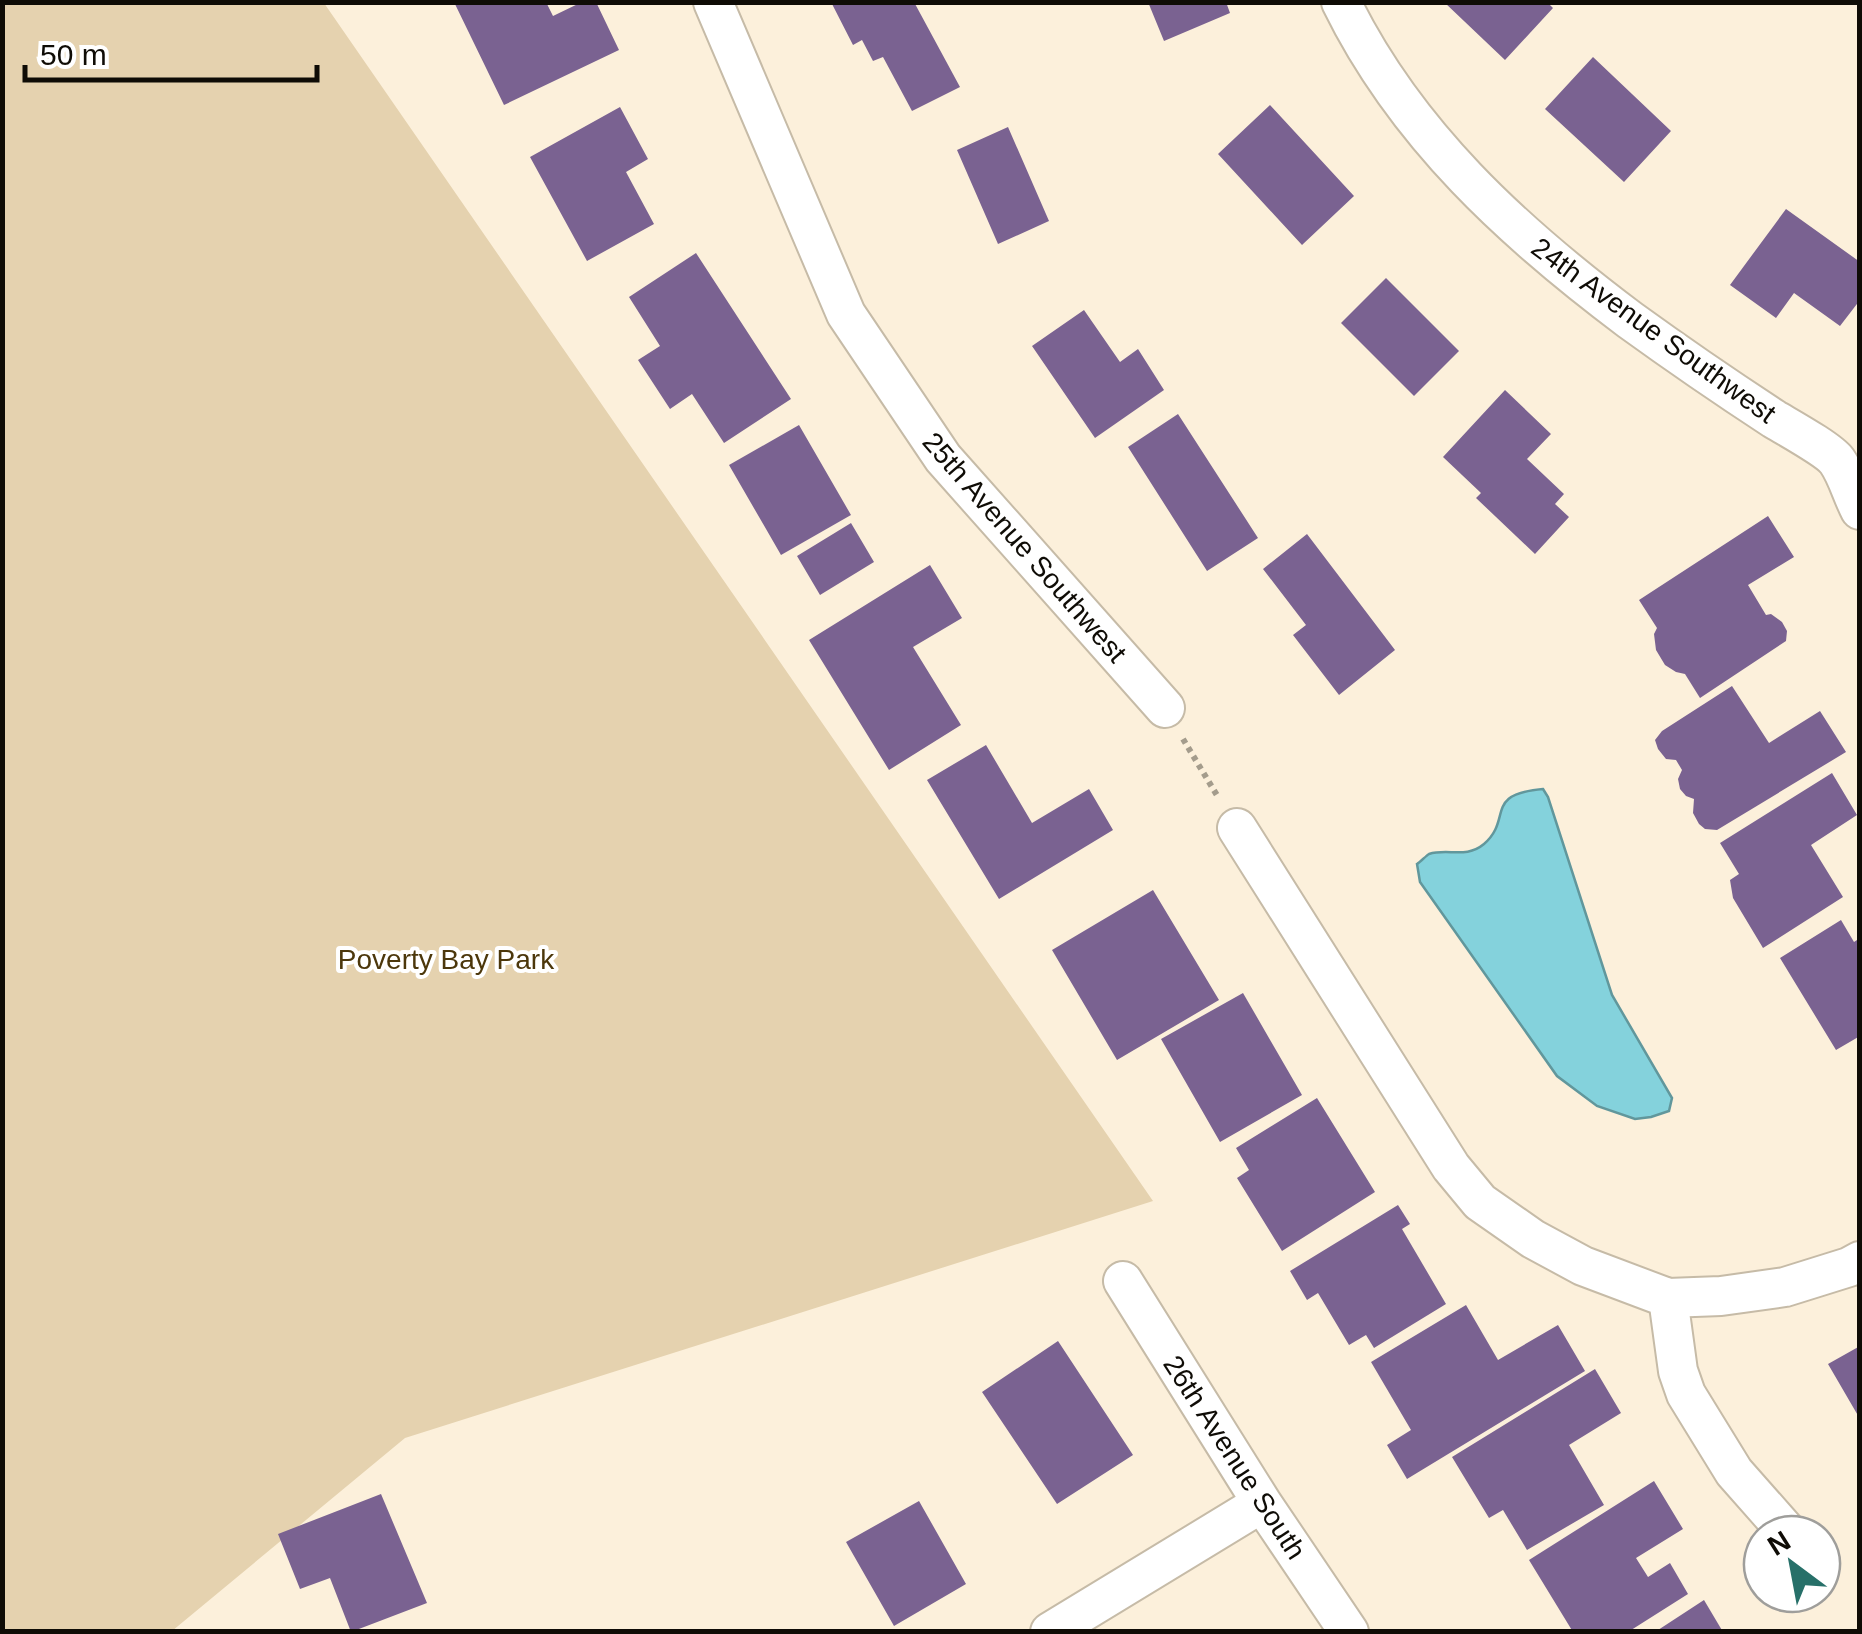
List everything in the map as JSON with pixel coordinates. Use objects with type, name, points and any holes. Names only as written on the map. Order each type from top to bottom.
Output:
[{"type":"street","name":"25th Avenue Southwest","points":[[713,2],[846,314],[944,458],[1165,708]]},
{"type":"street","name":"24th Avenue Southwest","points":[[1341,2],[1391,88],[1428,137],[1494,207],[1541,250],[1730,390],[1848,452],[1860,510]]},
{"type":"street","points":[[1237,828],[1452,1167],[1480,1202],[1533,1239],[1583,1266],[1668,1298],[1785,1287],[1860,1261]]},
{"type":"street","name":"26th Avenue South","points":[[1123,1281],[1348,1632]]},
{"type":"street","points":[[1668,1298],[1678,1371],[1686,1394],[1734,1472],[1771,1514]]},
{"type":"street","points":[[1050,1632],[1262,1503]]},
{"type":"path","points":[[1165,708],[1237,828]]},
{"type":"green space","name":"Poverty Bay Park","points":[[3,3],[324,3],[1153,1201],[405,1438],[172,1631],[3,1632]]},
{"type":"water","points":[[1543,789],[1612,995],[1672,1098],[1669,1111],[1635,1119],[1597,1106],[1557,1076],[1420,882],[1417,864],[1428,855],[1464,852],[1484,844],[1497,826],[1506,802],[1524,792]]},
{"type":"building","points":[[454,2],[546,2],[553,16],[582,2],[596,2],[619,50],[504,105]]},
{"type":"building","points":[[831,2],[914,2],[960,87],[912,111],[883,57],[873,61],[862,40],[853,45]]},
{"type":"building","points":[[1148,2],[1226,2],[1230,13],[1164,41]]},
{"type":"building","points":[[1444,2],[1547,2],[1553,8],[1505,60]]},
{"type":"building","points":[[1593,57],[1671,131],[1624,182],[1545,109]]},
{"type":"building","points":[[1270,105],[1354,196],[1302,245],[1218,154]]},
{"type":"building","points":[[620,107],[648,159],[626,172],[654,224],[587,261],[530,157]]},
{"type":"building","points":[[1008,127],[1049,221],[998,244],[957,150]]},
{"type":"building","points":[[1786,209],[1860,262],[1860,300],[1840,326],[1794,293],[1776,318],[1730,285]]},
{"type":"building","points":[[696,253],[791,399],[724,443],[692,394],[670,409],[638,360],[660,346],[629,297]]},
{"type":"building","points":[[1386,278],[1459,351],[1414,396],[1341,323]]},
{"type":"building","points":[[1084,310],[1120,362],[1138,349],[1164,390],[1095,438],[1032,346]]},
{"type":"building","points":[[1505,390],[1551,434],[1527,459],[1564,494],[1555,504],[1569,517],[1535,554],[1476,498],[1481,493],[1443,457]]},
{"type":"building","points":[[1178,414],[1258,538],[1207,571],[1128,447]]},
{"type":"building","points":[[799,425],[851,515],[781,555],[729,465]]},
{"type":"building","points":[[1768,516],[1794,557],[1748,585],[1766,615],[1782,622],[1787,631],[1786,641],[1700,698],[1685,674],[1665,665],[1656,650],[1657,628],[1639,600]]},
{"type":"building","points":[[851,523],[874,562],[820,595],[797,556]]},
{"type":"building","points":[[1307,534],[1395,650],[1339,695],[1293,635],[1306,625],[1263,569]]},
{"type":"building","points":[[930,565],[962,618],[913,647],[961,725],[889,770],[809,640]]},
{"type":"building","points":[[1732,686],[1769,743],[1820,711],[1846,752],[1717,830],[1705,829],[1693,813],[1694,799],[1680,789],[1678,779],[1682,770],[1676,760],[1666,759],[1655,740],[1662,731]]},
{"type":"building","points":[[986,745],[1032,823],[1089,789],[1113,830],[999,899],[927,780]]},
{"type":"building","points":[[1832,773],[1857,815],[1811,845],[1843,897],[1763,948],[1733,898],[1730,880],[1739,874],[1720,843]]},
{"type":"building","points":[[1153,890],[1219,1000],[1117,1060],[1052,950]]},
{"type":"building","points":[[1841,920],[1854,942],[1860,938],[1860,1036],[1836,1050],[1780,958]]},
{"type":"building","points":[[1243,993],[1302,1095],[1220,1142],[1161,1039]]},
{"type":"building","points":[[1317,1098],[1375,1192],[1282,1251],[1237,1178],[1249,1170],[1236,1148]]},
{"type":"building","points":[[1398,1205],[1410,1224],[1402,1229],[1446,1304],[1374,1348],[1366,1335],[1349,1345],[1318,1293],[1307,1300],[1290,1271]]},
{"type":"building","points":[[1466,1305],[1498,1360],[1558,1325],[1585,1371],[1407,1479],[1387,1445],[1411,1430],[1371,1362]]},
{"type":"building","points":[[1058,1341],[1133,1455],[1057,1504],[982,1392]]},
{"type":"building","points":[[1860,1346],[1860,1419],[1828,1364]]},
{"type":"building","points":[[1595,1369],[1621,1413],[1569,1445],[1604,1505],[1527,1550],[1503,1510],[1489,1518],[1452,1457]]},
{"type":"building","points":[[1654,1481],[1683,1529],[1636,1558],[1648,1577],[1670,1563],[1688,1594],[1628,1632],[1573,1632],[1529,1560]]},
{"type":"building","points":[[381,1494],[427,1603],[351,1632],[330,1578],[300,1589],[278,1534]]},
{"type":"building","points":[[919,1501],[966,1584],[894,1626],[846,1542]]},
{"type":"building","points":[[1704,1600],[1723,1632],[1655,1632]]}]
